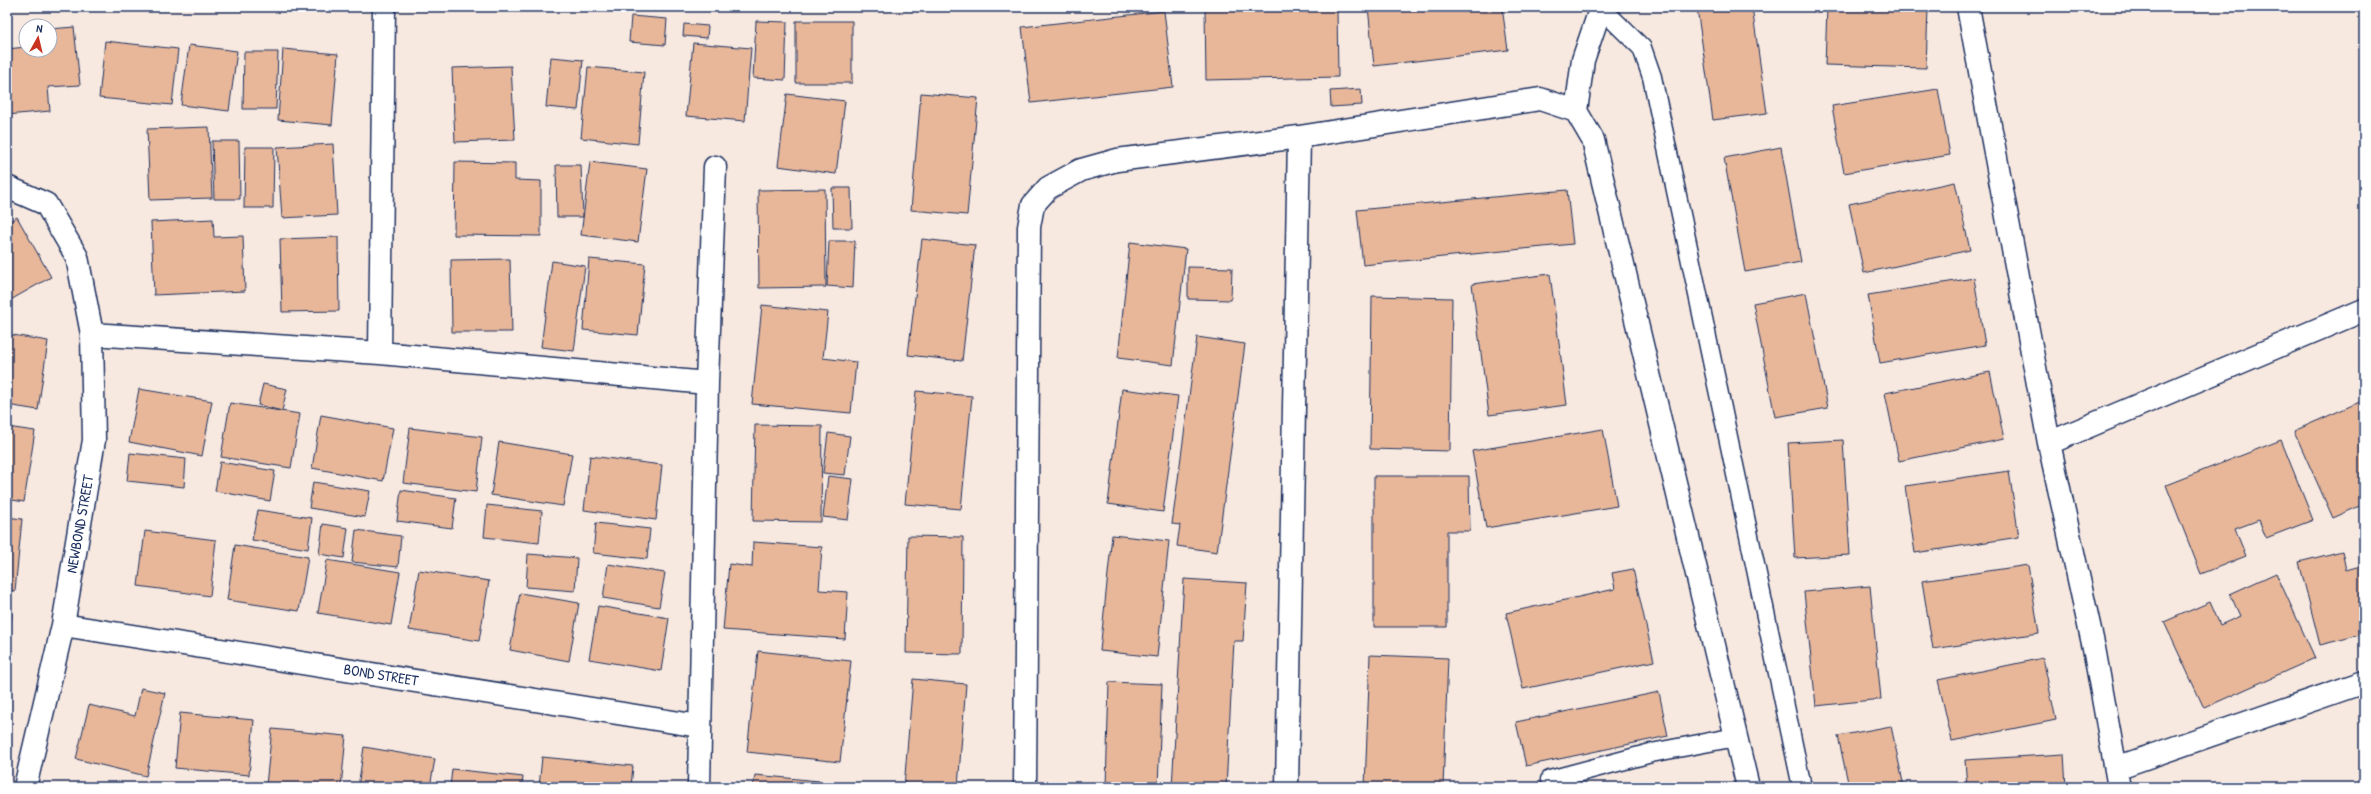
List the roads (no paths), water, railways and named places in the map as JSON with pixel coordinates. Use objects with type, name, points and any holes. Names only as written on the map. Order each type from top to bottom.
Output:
[{"type":"street","points":[[380,353],[384,7]]},
{"type":"street","points":[[1968,7],[2049,443],[2094,648],[2117,777],[2364,682]]},
{"type":"street","points":[[1601,8],[1583,60],[1576,111],[1593,140],[1748,787]]},
{"type":"street","points":[[1025,787],[1029,227],[1033,205],[1048,188],[1080,170],[1117,160],[1299,137],[1540,99],[1576,111]]},
{"type":"street","points":[[1287,787],[1299,137]]},
{"type":"street","points":[[699,787],[699,726],[707,383],[715,167]]},
{"type":"street","name":"NEWBOND STREET","points":[[7,187],[46,204],[77,257],[92,334],[94,440],[63,625],[25,787]]},
{"type":"street","points":[[2049,443],[2364,310]]},
{"type":"street","points":[[92,334],[380,353],[707,383]]},
{"type":"street","name":"BOND STREET","points":[[63,625],[699,726]]},
{"type":"lane","points":[[1601,8],[1642,48],[1652,77],[1802,787]]},
{"type":"lane","points":[[1550,780],[1651,753],[1736,737]]}]
